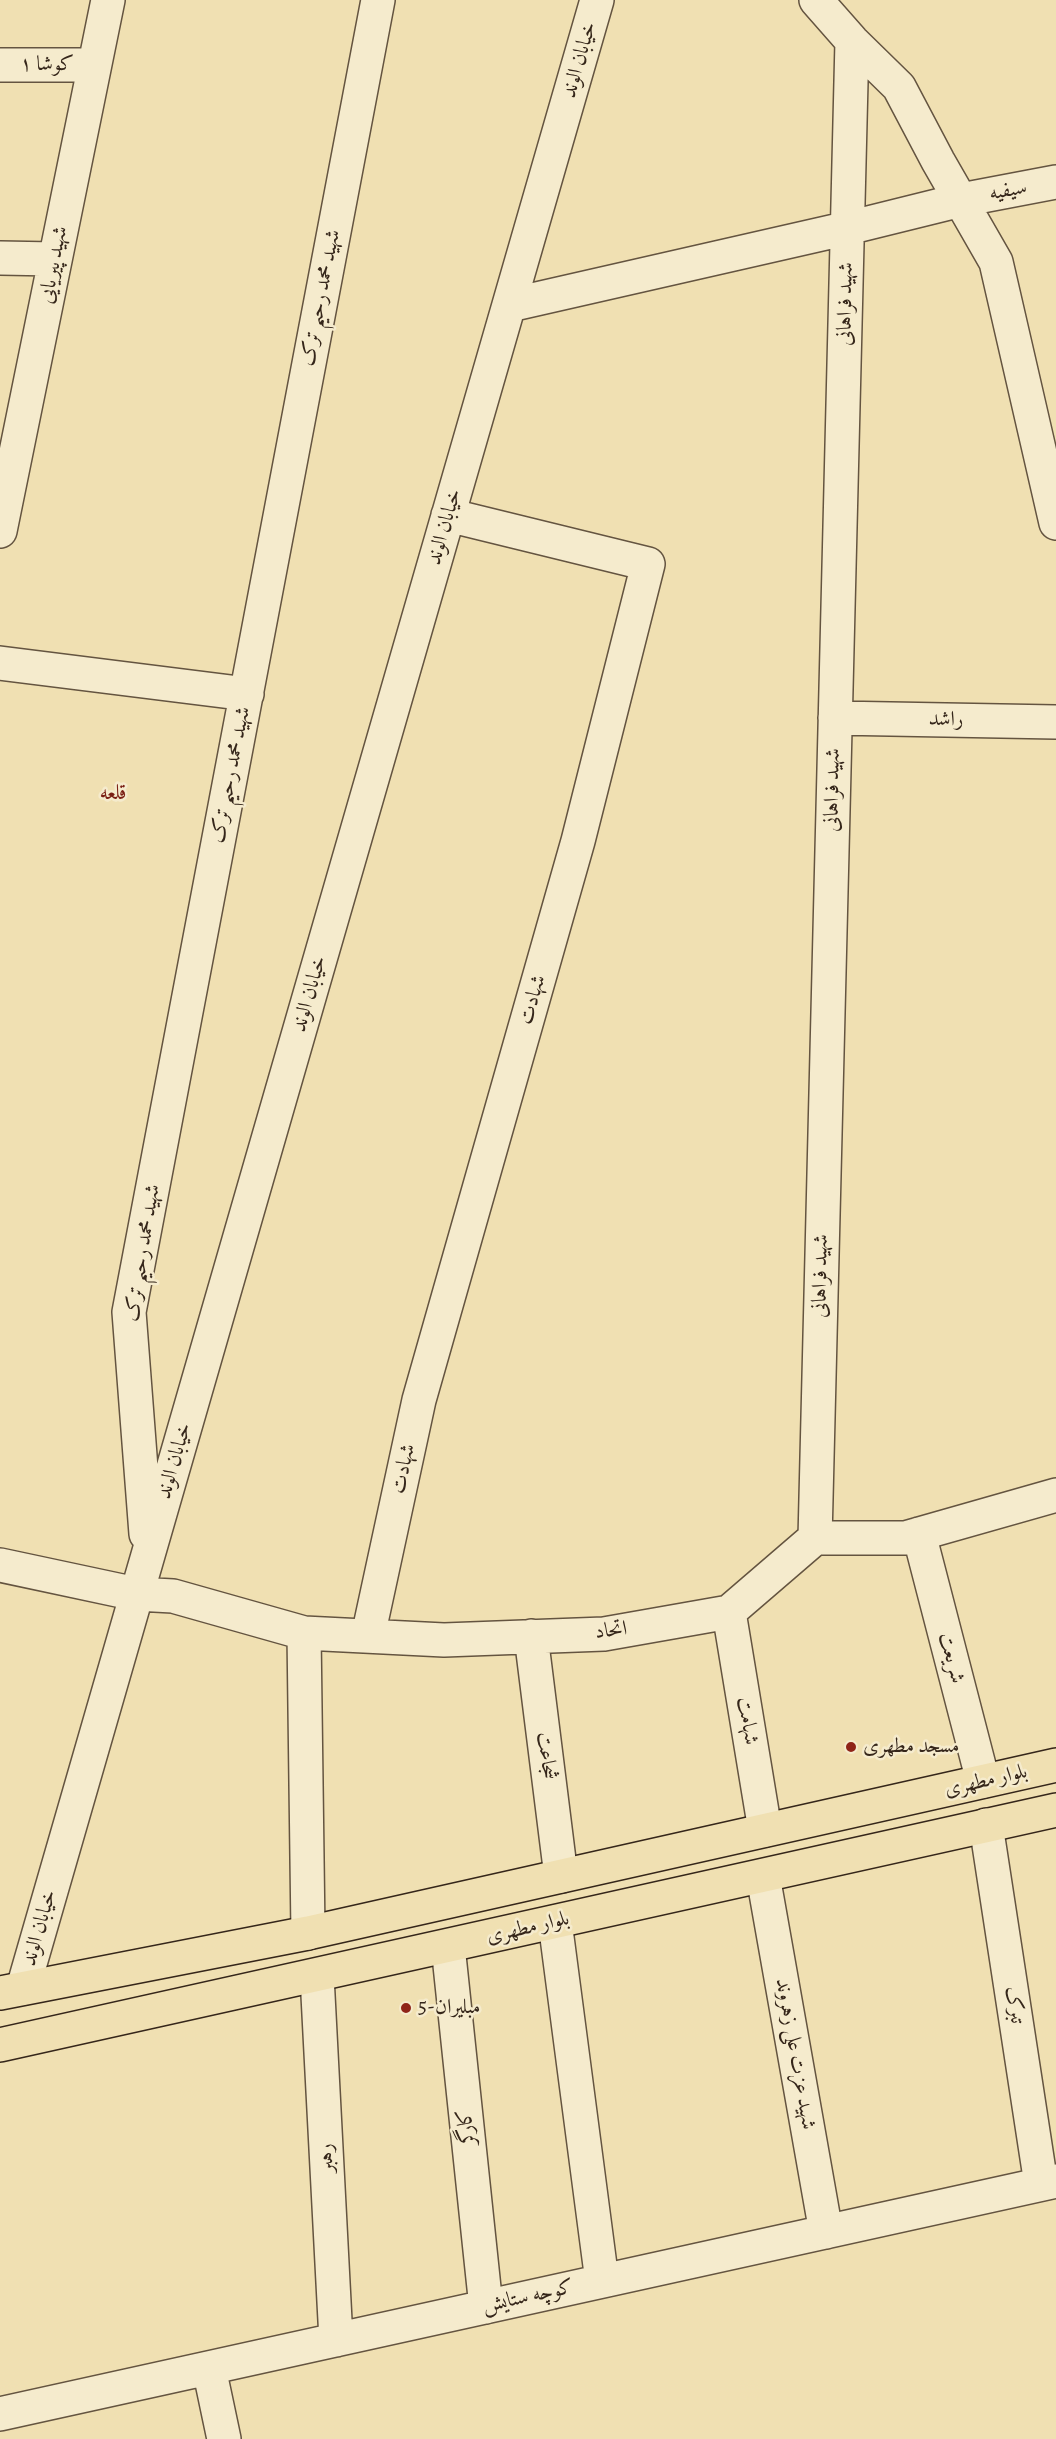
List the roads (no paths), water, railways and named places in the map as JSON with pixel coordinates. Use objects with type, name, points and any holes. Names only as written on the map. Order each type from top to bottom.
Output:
[{"type":"main road","name":"بلوار مطهری","points":[[11,1990],[308,1933],[1056,1765]]},
{"type":"main road","name":"بلوار مطهری","points":[[0,2045],[1056,1810]]},
{"type":"street","name":"شهید پیریایی","points":[[0,531],[108,0]]},
{"type":"street","name":"شهید محمد رحیم ترک","points":[[148,1554],[129,1312],[378,0]]},
{"type":"street","name":"خیابان الوند","points":[[11,1990],[148,1554],[597,0]]},
{"type":"street","points":[[816,0],[852,41],[899,87],[996,262],[1055,510]]},
{"type":"street","name":"شهید فراهانی","points":[[814,1538],[852,41]]},
{"type":"street","name":"کوشا ۱","points":[[0,65],[94,65]]},
{"type":"street","name":"سیفیه","points":[[510,305],[961,200],[1056,182]]},
{"type":"street","points":[[0,258],[55,259]]},
{"type":"street","name":"شهادت","points":[[369,1636],[419,1400],[578,841],[648,564],[448,515]]},
{"type":"street","points":[[0,663],[247,694]]},
{"type":"street","name":"راشد","points":[[835,718],[1056,722]]},
{"type":"street","points":[[729,1612],[814,1538],[904,1538],[1056,1495]]},
{"type":"street","name":"شریعت","points":[[919,1534],[983,1781]]},
{"type":"street","name":"اتحاد","points":[[0,1565],[136,1594],[173,1596],[304,1633],[444,1640],[604,1634],[729,1612]]},
{"type":"street","name":"شهامت","points":[[729,1612],[765,1830]]},
{"type":"street","points":[[304,1633],[308,1933]]},
{"type":"street","name":"شجاعت","points":[[531,1636],[561,1876]]},
{"type":"street","name":"تبرک","points":[[986,1825],[1048,2183]]},
{"type":"street","name":"شهید عزت علی زهروند","points":[[763,1876],[826,2232]]},
{"type":"street","points":[[555,1923],[602,2281]]},
{"type":"street","name":"کارگر","points":[[448,1946],[486,2307]]},
{"type":"street","name":"رهبر","points":[[317,1976],[336,2340]]},
{"type":"street","name":"کوچه ستایش","points":[[0,2414],[1048,2183]]},
{"type":"street","points":[[209,2368],[224,2439]]},
{"type":"place","name":"مسجد مطهری","points":[[851,1747]]},
{"type":"place","name":"مبلیران-5","points":[[406,2008]]},
{"type":"district","name":"قلعه","points":[[113,794]]}]
